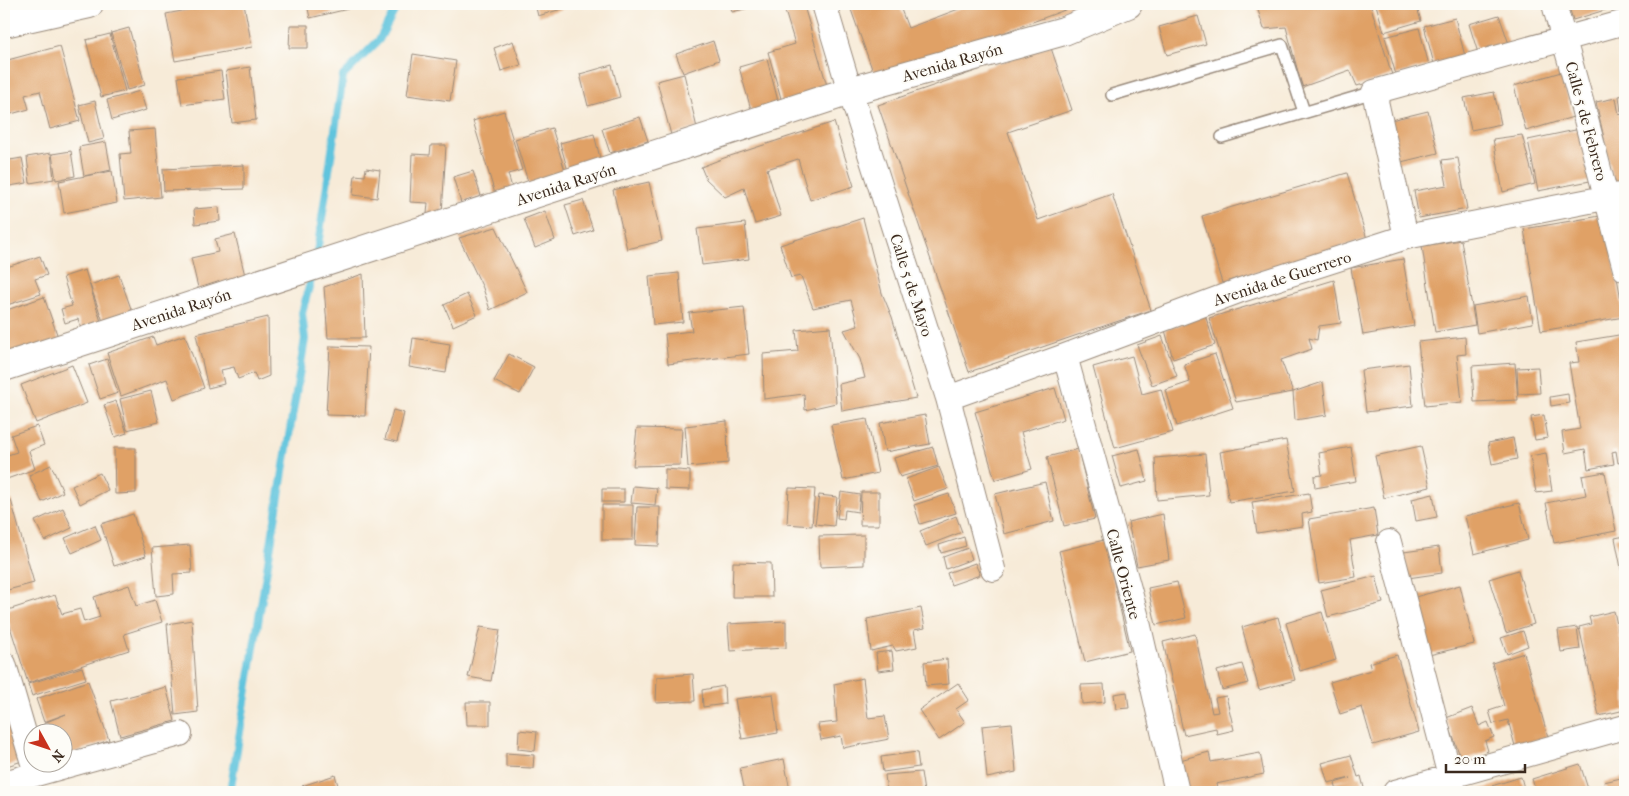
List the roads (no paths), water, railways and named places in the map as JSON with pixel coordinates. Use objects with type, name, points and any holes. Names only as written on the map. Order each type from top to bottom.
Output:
[{"type":"main road","points":[[4,23],[89,4]]},
{"type":"main road","name":"Avenida Rayón","points":[[4,366],[850,91],[1064,31],[1128,4]]},
{"type":"street","name":"Calle 5 de Mayo","points":[[824,4],[948,398],[993,569]]},
{"type":"street","name":"Calle 5 de Febrero","points":[[1554,4],[1616,195],[1625,269]]},
{"type":"street","points":[[1406,237],[1374,92],[1625,22]]},
{"type":"street","name":"Avenida de Guerrero","points":[[948,398],[1240,290],[1406,237],[1616,195]]},
{"type":"street","name":"Calle Oriente","points":[[1065,356],[1137,618],[1177,792]]},
{"type":"street","points":[[1389,542],[1452,784]]},
{"type":"street","points":[[4,664],[22,725]]},
{"type":"street","points":[[1395,792],[1452,784],[1625,727]]},
{"type":"street","points":[[72,763],[180,734]]},
{"type":"street","points":[[4,783],[33,774]]},
{"type":"lane","points":[[1112,95],[1282,46],[1304,112]]},
{"type":"lane","points":[[1222,137],[1374,92]]},
{"type":"waterway","points":[[316,259],[343,76],[379,40],[398,4]]},
{"type":"waterway","points":[[230,792],[305,339],[302,313],[313,272]]}]
